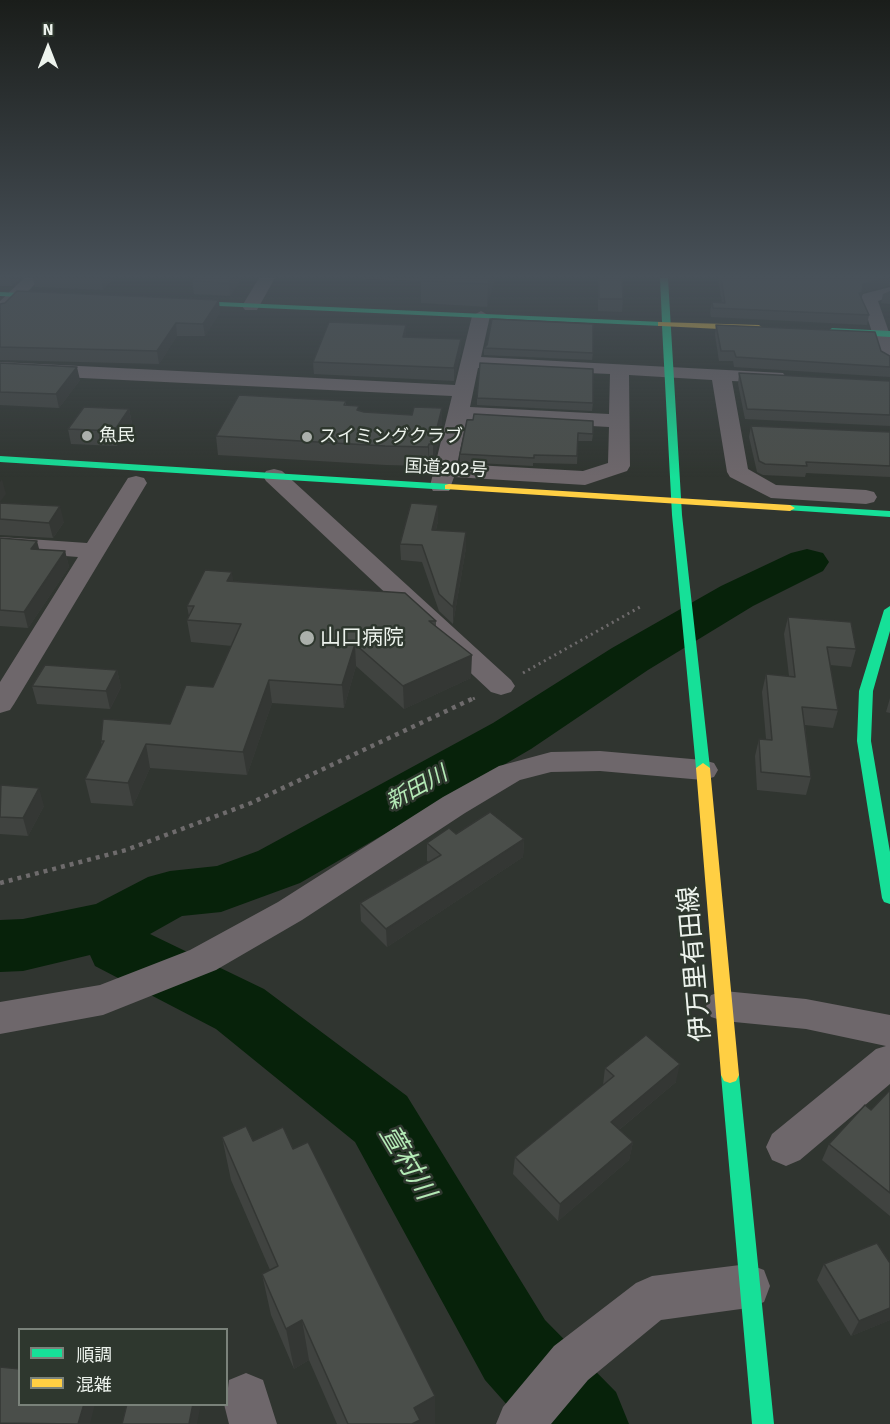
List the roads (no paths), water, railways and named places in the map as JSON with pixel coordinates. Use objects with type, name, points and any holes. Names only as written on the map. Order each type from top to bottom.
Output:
[{"type":"main road","name":"伊万里有田線","points":[[667,344],[677,515],[703,770],[748,1287],[763,1424]]},
{"type":"main road","name":"国道202号","points":[[0,459],[287,488],[443,478],[676,500],[890,514]]},
{"type":"main road","points":[[560,508],[890,528]]},
{"type":"main road","points":[[890,610],[866,691],[864,741],[890,898]]},
{"type":"street","points":[[474,344],[443,478],[585,478],[619,466],[619,369]]},
{"type":"street","points":[[886,344],[890,360]]},
{"type":"street","points":[[470,362],[800,378]]},
{"type":"street","points":[[0,368],[463,392]]},
{"type":"street","points":[[721,374],[738,472],[771,491],[866,497]]},
{"type":"street","points":[[458,412],[618,421]]},
{"type":"street","points":[[731,426],[754,428]]},
{"type":"street","points":[[0,704],[8,678],[94,551],[136,483]]},
{"type":"street","points":[[287,488],[501,686]]},
{"type":"street","points":[[0,544],[94,551]]},
{"type":"street","points":[[0,1018],[103,1000],[203,960],[290,911],[454,805],[510,773],[551,762],[600,761],[703,770]]},
{"type":"street","points":[[724,1006],[806,1014],[890,1031]]},
{"type":"street","points":[[786,1147],[890,1061]]},
{"type":"street","points":[[520,1424],[571,1363],[652,1299],[748,1287]]},
{"type":"waterway","name":"新田川","points":[[110,926],[170,894],[221,889],[279,867],[512,736],[630,659],[737,596],[807,562]]},
{"type":"waterway","name":"新田川","points":[[0,946],[23,945],[110,926]]},
{"type":"waterway","name":"萱村川","points":[[110,926],[118,948],[240,1009],[381,1119],[515,1350],[584,1424]]},
{"type":"place","name":"魚民","points":[[87,436]]},
{"type":"place","name":"スイミングクラブ","points":[[307,437]]},
{"type":"place","name":"山口病院","points":[[307,638]]}]
